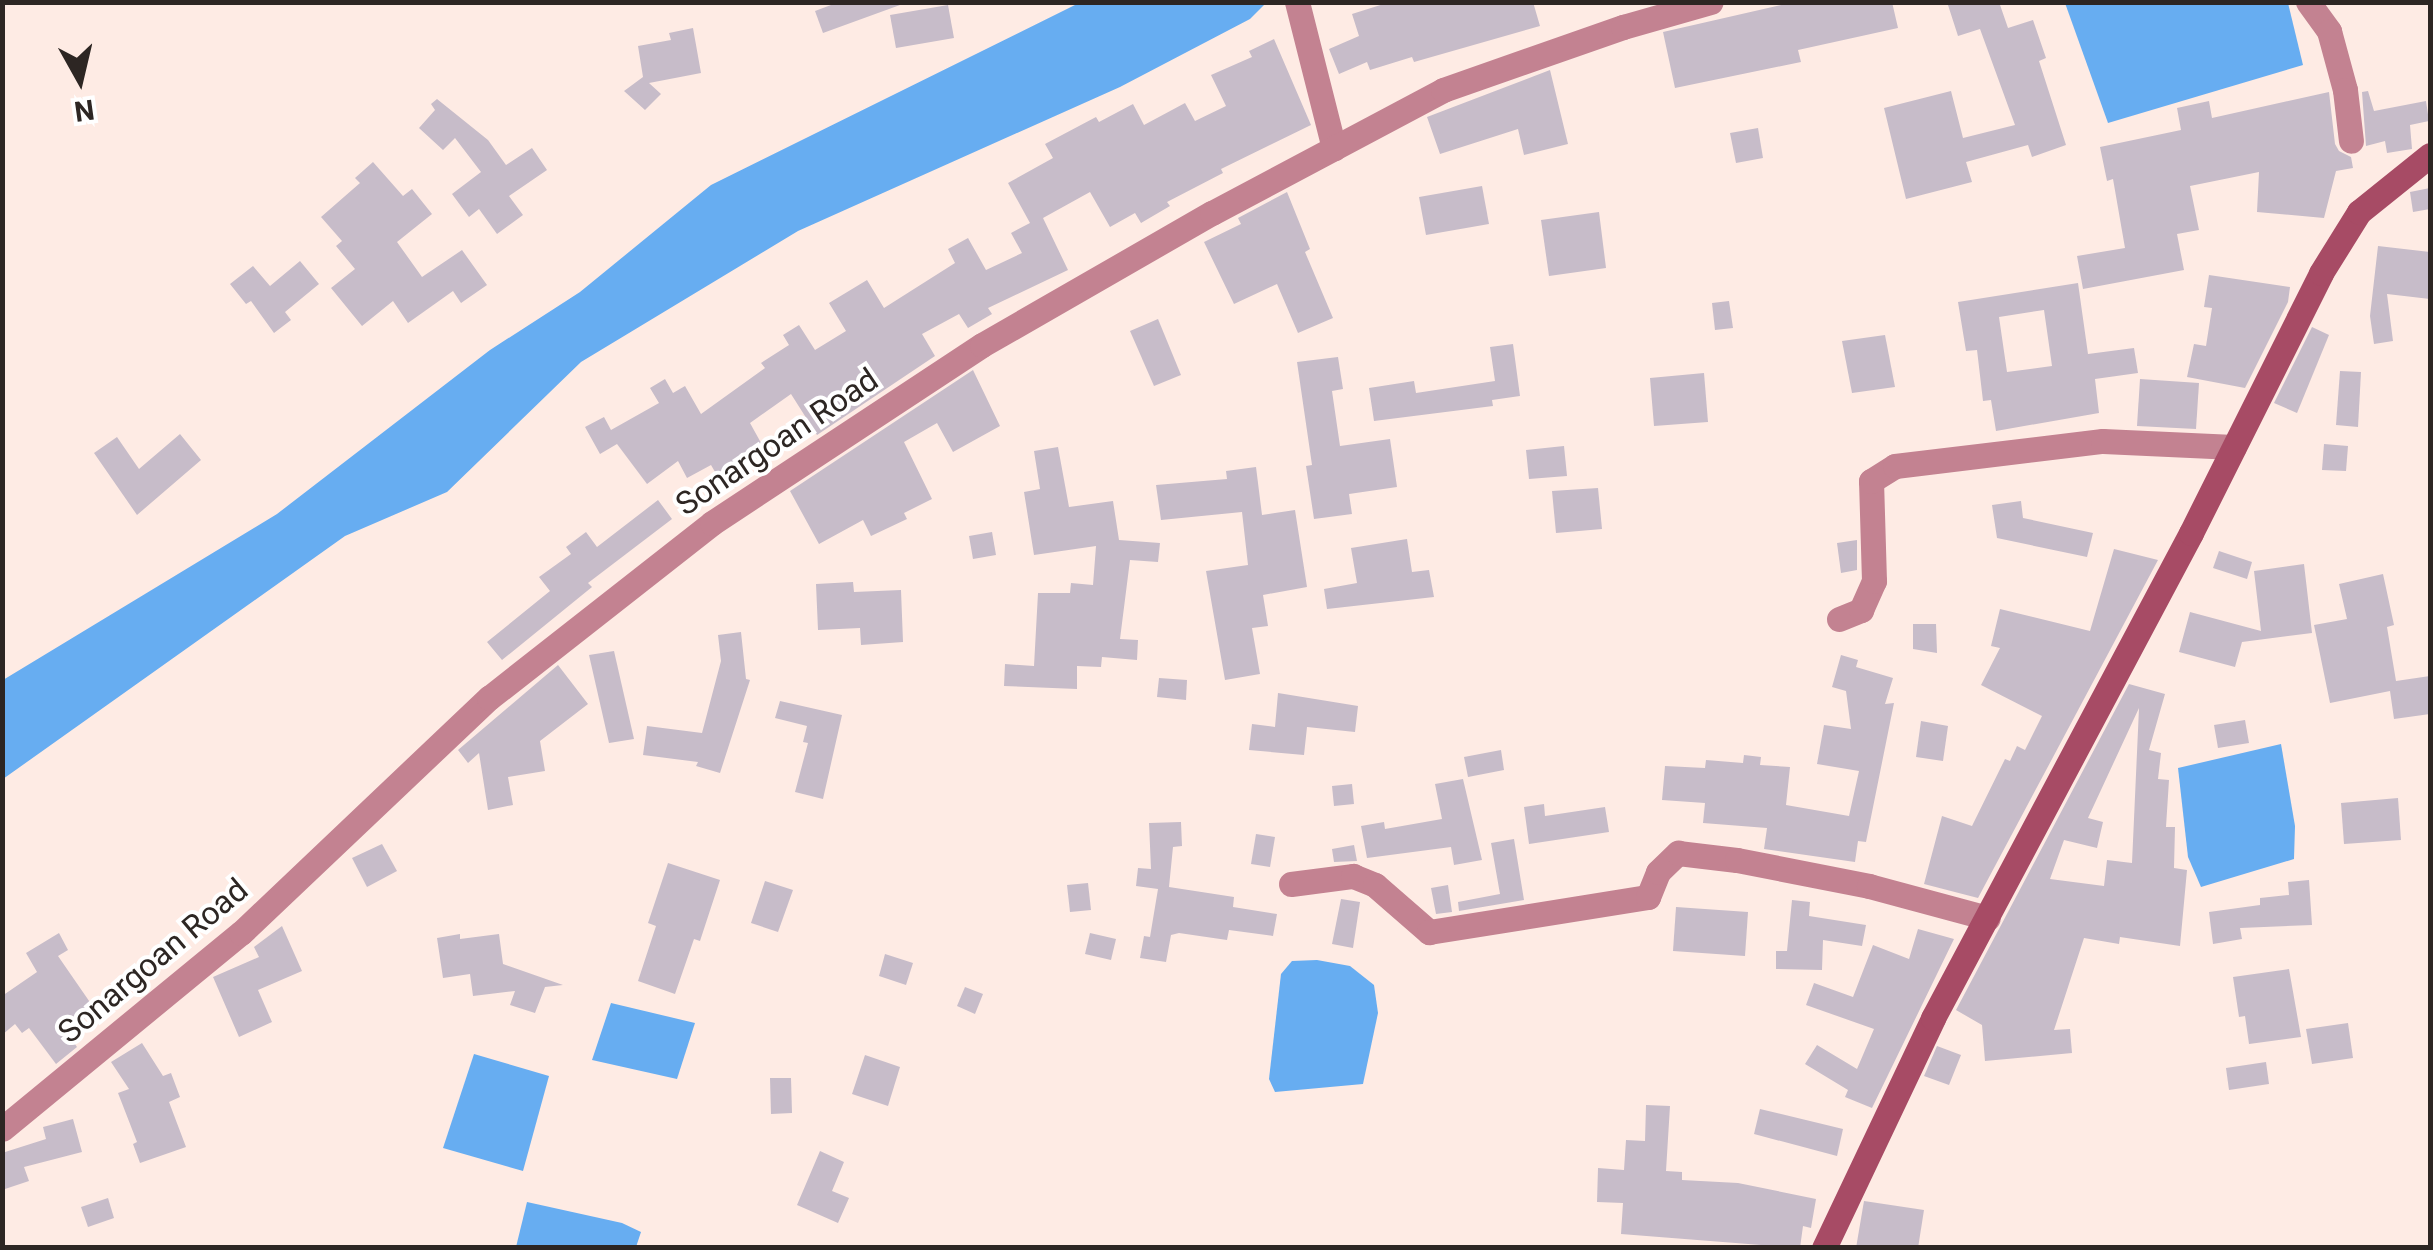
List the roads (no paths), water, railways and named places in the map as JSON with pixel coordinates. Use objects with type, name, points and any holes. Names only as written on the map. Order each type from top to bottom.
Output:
[{"type":"main road","points":[[1824,1248],[1933,1018],[2234,447],[2320,274],[2359,212],[2430,154]]},
{"type":"street","points":[[1297,2],[1334,148]]},
{"type":"street","name":"Sonargoan Road","points":[[2,1129],[240,933],[489,698],[712,523],[982,345],[1443,90],[1623,26],[1711,2]]},
{"type":"street","points":[[2308,2],[2329,31],[2345,90],[2351,141]]},
{"type":"street","points":[[1838,619],[1861,610],[1874,581],[1871,481],[1895,466],[2104,441],[2234,447]]},
{"type":"street","points":[[1291,884],[1353,876],[1375,885],[1430,932],[1648,897],[1666,860],[1678,854],[1696,854],[1869,886],[1988,918]]},
{"type":"water","points":[[1079,3],[1266,3],[1250,19],[1120,87],[798,231],[581,362],[447,492],[345,536],[3,779],[3,680],[277,514],[490,350],[580,292],[711,185]]},
{"type":"water","points":[[2065,3],[2288,3],[2303,65],[2108,123]]},
{"type":"water","points":[[2281,744],[2295,826],[2294,859],[2201,887],[2188,857],[2178,768]]},
{"type":"water","points":[[1317,960],[1350,966],[1374,985],[1378,1013],[1363,1084],[1275,1092],[1269,1079],[1281,974],[1292,961]]},
{"type":"water","points":[[611,1003],[695,1023],[677,1079],[592,1060]]},
{"type":"water","points":[[474,1054],[549,1076],[523,1171],[443,1148]]},
{"type":"water","points":[[527,1202],[622,1223],[641,1232],[636,1247],[516,1247]]}]
